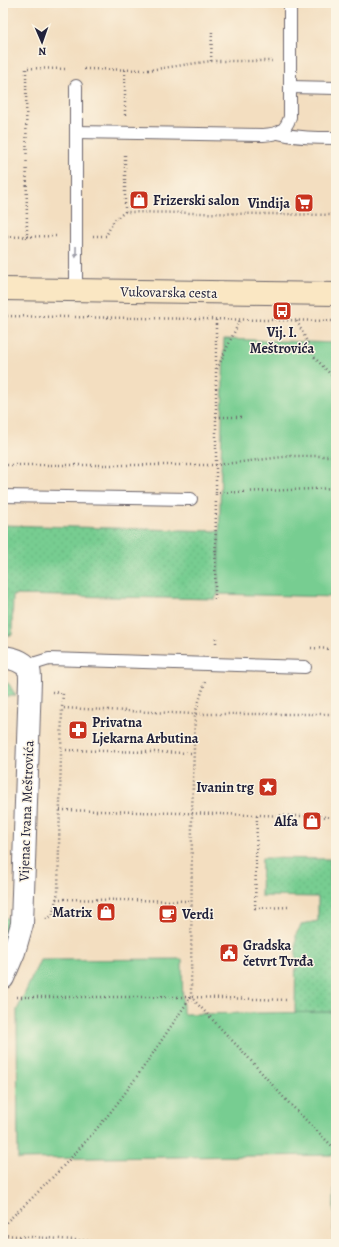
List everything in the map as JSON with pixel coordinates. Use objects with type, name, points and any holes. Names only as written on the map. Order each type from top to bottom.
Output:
[{"type":"main road","name":"Vukovarska cesta","points":[[3,289],[336,294]]},
{"type":"street","points":[[3,657],[14,659],[22,664],[29,680]]},
{"type":"street","name":"Vijenac Ivana Meštrovića","points":[[3,978],[14,952],[22,924],[29,680]]},
{"type":"lane","points":[[278,133],[287,125],[290,117],[290,3]]},
{"type":"lane","points":[[76,86],[76,290]]},
{"type":"lane","points":[[290,87],[336,88]]},
{"type":"lane","points":[[76,132],[263,135],[278,133],[289,136],[336,138]]},
{"type":"lane","points":[[3,496],[191,499]]},
{"type":"lane","points":[[29,680],[36,663],[49,659],[305,667]]},
{"type":"path","points":[[212,31],[212,61]]},
{"type":"path","points":[[80,69],[149,70],[212,61],[290,61]]},
{"type":"path","points":[[27,238],[26,68],[72,69]]},
{"type":"path","points":[[3,237],[27,238],[76,235],[106,236],[114,220],[125,212],[336,215]]},
{"type":"path","points":[[3,316],[336,321]]},
{"type":"path","points":[[215,599],[216,320]]},
{"type":"path","points":[[216,371],[240,320]]},
{"type":"path","points":[[297,321],[315,358],[336,380]]},
{"type":"path","points":[[216,417],[242,417]]},
{"type":"path","points":[[3,465],[216,465],[291,456],[336,456]]},
{"type":"path","points":[[216,493],[336,488]]},
{"type":"path","points":[[216,638],[216,647]]},
{"type":"path","points":[[29,680],[63,693],[62,708],[195,714],[336,714]]},
{"type":"path","points":[[3,1225],[27,1204],[99,1126],[135,1079],[191,997],[192,814],[195,714]]},
{"type":"path","points":[[62,750],[194,753]]},
{"type":"path","points":[[60,810],[336,817]]},
{"type":"path","points":[[257,816],[255,908],[290,907]]},
{"type":"path","points":[[56,899],[191,901]]},
{"type":"path","points":[[14,997],[191,997],[288,1000]]},
{"type":"path","points":[[191,997],[285,1099],[336,1150]]},
{"type":"path","points":[[3,1236],[119,1243],[175,1244]]},
{"type":"green space","points":[[224,339],[336,343],[336,597],[218,594]]},
{"type":"green space","points":[[3,525],[219,531],[218,594],[215,599],[13,595],[12,635],[3,636]]},
{"type":"green space","points":[[3,681],[9,684],[16,696],[3,696]]},
{"type":"green space","points":[[262,858],[330,859],[330,886],[336,886],[336,1012],[295,1013],[296,934],[302,924],[318,921],[318,897],[261,896]]},
{"type":"green space","points":[[3,918],[10,918],[3,951]]},
{"type":"green space","points":[[182,959],[183,1014],[336,1012],[336,1103],[334,1155],[18,1159],[17,1010],[40,960]]},
{"type":"green space","points":[[336,1103],[336,1243],[333,1243]]},
{"type":"place","name":"Frizerski salon","points":[[139,200]]},
{"type":"place","name":"Vindija","points":[[304,203]]},
{"type":"place","name":"Vij. I. Meštrovića","points":[[282,311]]},
{"type":"place","name":"Privatna Ljekarna Arbutina","points":[[78,730]]},
{"type":"place","name":"Ivanin trg","points":[[268,787]]},
{"type":"place","name":"Alfa","points":[[312,821]]},
{"type":"place","name":"Matrix","points":[[106,912]]},
{"type":"place","name":"Verdi","points":[[168,914]]},
{"type":"place","name":"Gradska četvrt Tvrđa","points":[[229,953]]}]
